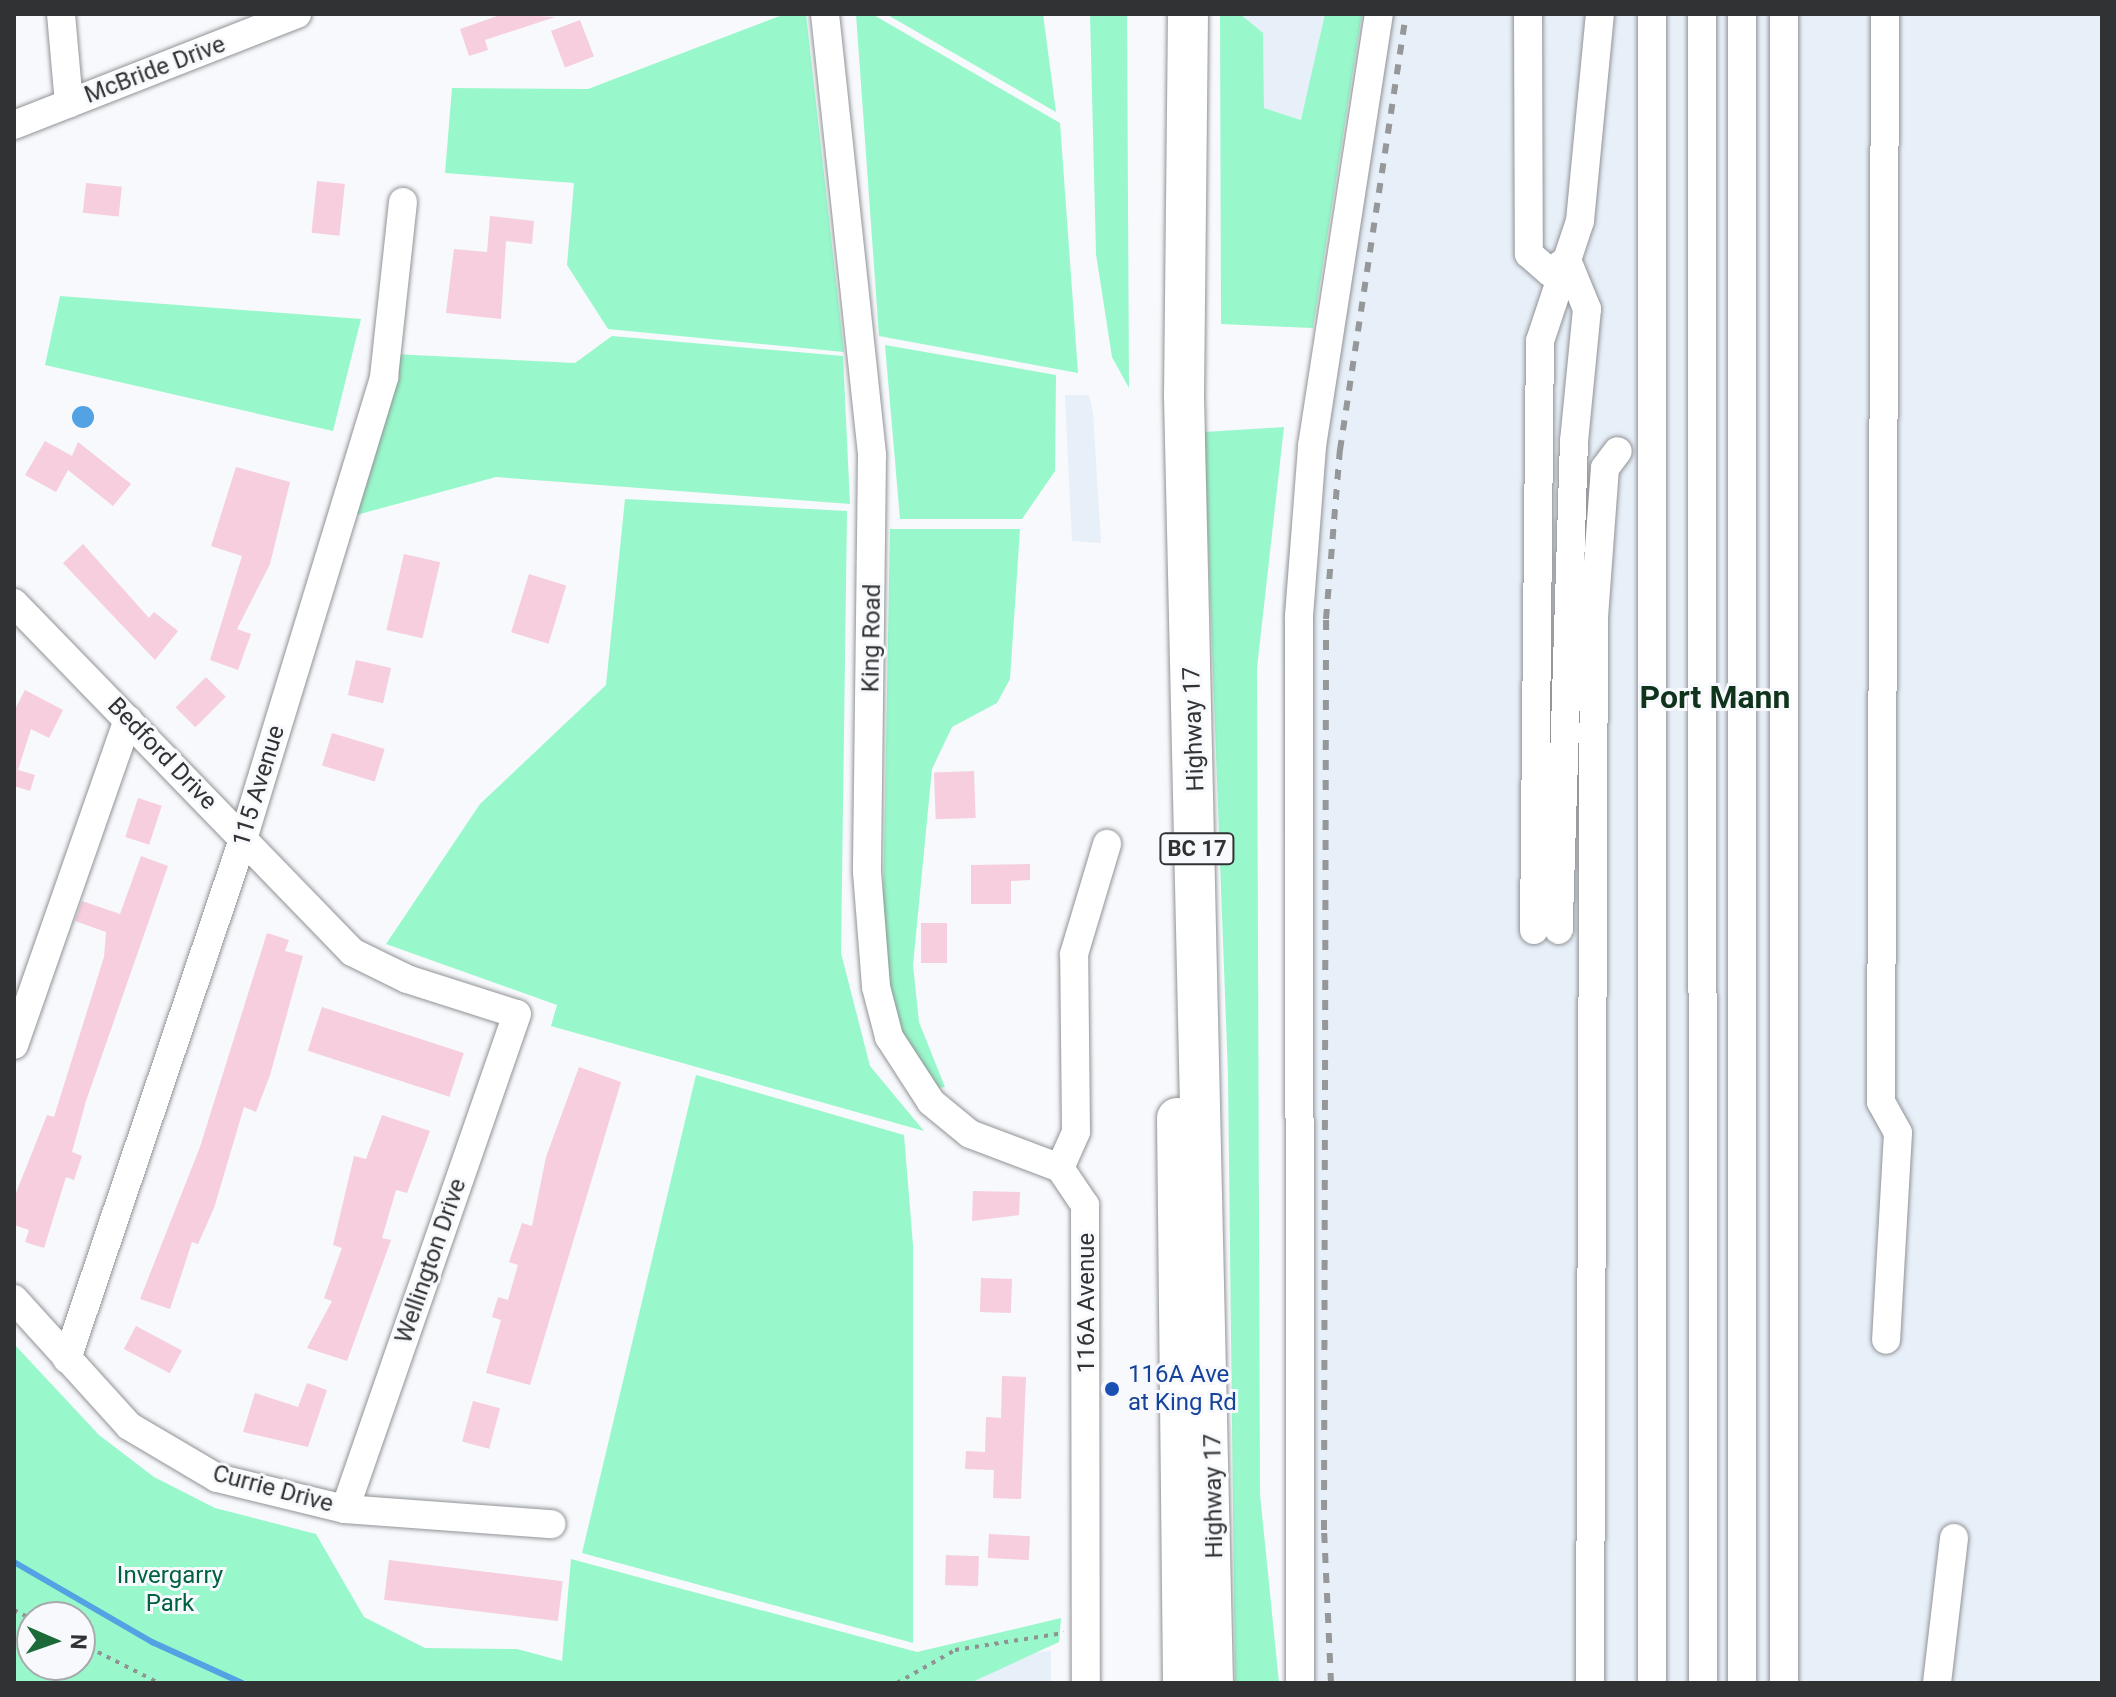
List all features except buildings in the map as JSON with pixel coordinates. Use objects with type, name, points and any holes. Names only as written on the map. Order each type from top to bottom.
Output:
[{"type":"highway","name":"Highway 17","points":[[1164,14],[1161,400],[1183,1683]]},
{"type":"highway","name":"Highway 17","points":[[1188,14],[1184,396],[1213,1683]]},
{"type":"street","points":[[61,14],[69,104]]},
{"type":"street","name":"McBride Drive","points":[[14,125],[297,14]]},
{"type":"street","name":"King Road","points":[[825,14],[872,455],[867,872],[876,987],[900,1059],[944,1115],[970,1134],[1060,1168]]},
{"type":"street","points":[[1300,1683],[1299,616],[1312,446],[1379,14]]},
{"type":"street","points":[[1528,14],[1529,254],[1550,272],[1567,260]]},
{"type":"street","points":[[1567,260],[1587,309],[1572,500],[1547,930],[1540,341],[1567,260],[1580,221],[1600,14]]},
{"type":"street","points":[[1652,14],[1652,1683]]},
{"type":"street","points":[[1702,14],[1703,1683]]},
{"type":"street","points":[[1742,14],[1742,1683]]},
{"type":"street","points":[[1784,14],[1784,1683]]},
{"type":"street","points":[[1885,14],[1881,1102],[1898,1133],[1886,1340]]},
{"type":"street","name":"115 Avenue","points":[[67,1359],[244,836],[384,377],[403,202]]},
{"type":"street","points":[[1590,1683],[1591,835],[1600,506],[1605,468],[1618,451]]},
{"type":"street","points":[[1572,500],[1600,506]]},
{"type":"street","name":"Bedford Drive","points":[[14,603],[244,836],[352,952],[517,1014]]},
{"type":"street","points":[[14,1045],[128,719]]},
{"type":"street","points":[[1060,1168],[1076,1132],[1074,954],[1107,844]]},
{"type":"street","name":"Wellington Drive","points":[[345,1509],[517,1014]]},
{"type":"street","name":"116A Avenue","points":[[1060,1168],[1085,1205],[1088,1229],[1086,1683]]},
{"type":"street","name":"Currie Drive","points":[[14,1299],[129,1426],[217,1478],[345,1509],[551,1524]]},
{"type":"street","points":[[1937,1683],[1954,1538]]},
{"type":"path","points":[[897,1683],[955,1650],[1065,1633]]},
{"type":"path","points":[[96,1651],[159,1683]]},
{"type":"shaded area","points":[[1240,14],[1325,14],[1302,120],[1264,108],[1263,34]]},
{"type":"shaded area","points":[[1362,14],[2102,14],[2102,1683],[1292,1683],[1282,588]]},
{"type":"shaded area","points":[[1065,395],[1089,395],[1093,413],[1101,543],[1072,541]]},
{"type":"shaded area","points":[[1051,1651],[1051,1683],[967,1683],[1023,1653]]},
{"type":"green space","points":[[785,14],[806,14],[844,352],[608,329],[567,265],[574,183],[445,173],[452,88],[588,89]]},
{"type":"green space","points":[[856,14],[872,14],[1060,123],[1078,373],[879,336]]},
{"type":"green space","points":[[886,14],[1043,14],[1056,112]]},
{"type":"green space","points":[[1090,14],[1127,14],[1129,388],[1112,357],[1096,254]]},
{"type":"green space","points":[[1220,14],[1240,14],[1263,33],[1264,108],[1301,120],[1325,14],[1362,14],[1313,328],[1221,324]]},
{"type":"green space","points":[[60,296],[361,319],[333,431],[45,365]]},
{"type":"green space","points":[[612,336],[843,356],[850,504],[496,477],[349,517],[393,354],[575,363]]},
{"type":"green space","points":[[885,345],[1056,375],[1055,471],[1022,519],[900,519]]},
{"type":"green space","points":[[1284,427],[1257,668],[1260,1494],[1279,1683],[1235,1683],[1228,1075],[1204,432]]},
{"type":"green space","points":[[625,499],[847,511],[841,953],[870,1066],[924,1131],[551,1026],[557,1005],[386,944],[480,804],[606,685]]},
{"type":"green space","points":[[890,529],[1020,529],[1010,679],[997,703],[952,727],[932,769],[913,965],[919,1022],[945,1087],[932,1089],[900,1032],[882,957]]},
{"type":"green space","points":[[696,1075],[904,1135],[913,1245],[913,1643],[582,1553]]},
{"type":"green space","name":"Invergarry Park","points":[[14,1344],[99,1435],[154,1477],[215,1508],[316,1534],[364,1617],[425,1648],[517,1649],[562,1661],[571,1559],[917,1652],[1061,1618],[1059,1642],[970,1683],[14,1683]]},
{"type":"water","points":[[83,406],[91,409],[94,417],[91,425],[83,428],[75,425],[72,417],[75,409]]},
{"type":"waterway","points":[[14,1562],[152,1642],[242,1683]]},
{"type":"railway","points":[[1331,1683],[1324,1530],[1326,619],[1340,450],[1406,14]]},
{"type":"place","name":"116A Ave at King Rd","points":[[1112,1389]]},
{"type":"district","name":"Port Mann","points":[[1715,697]]}]
